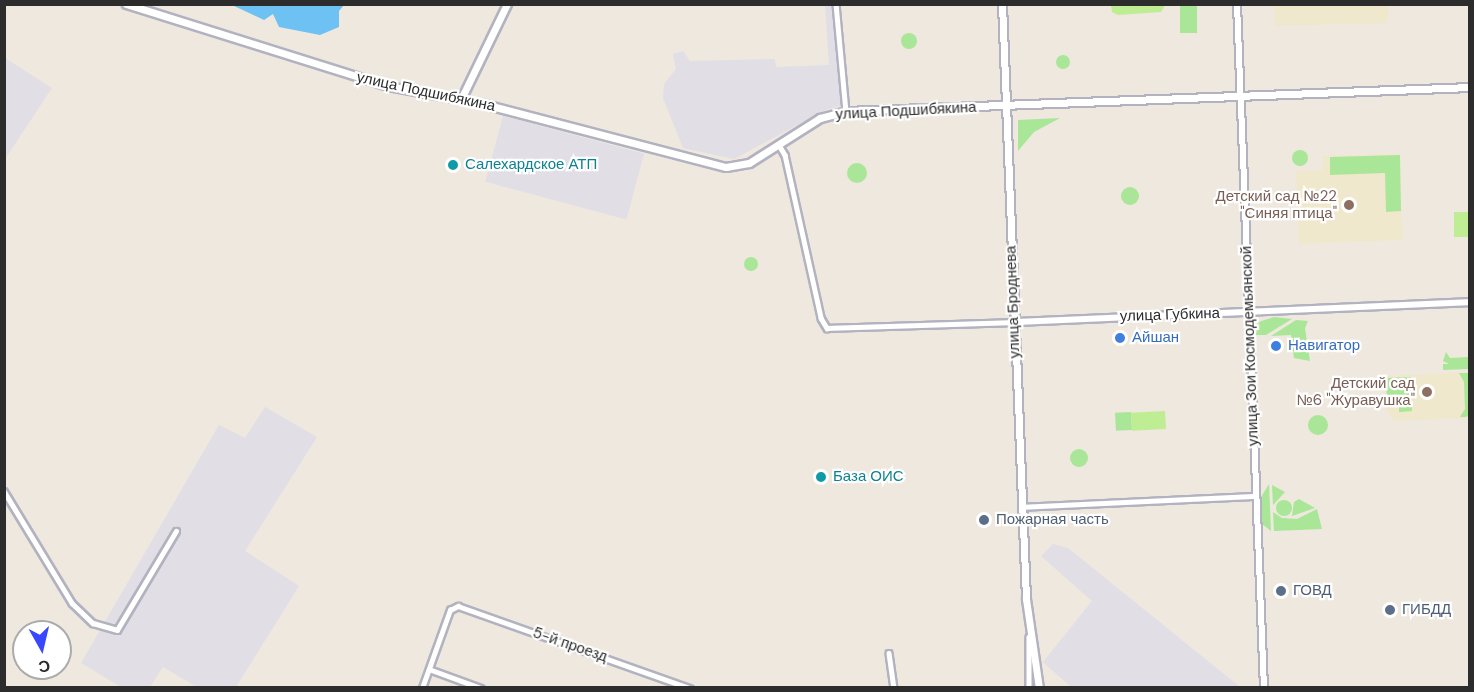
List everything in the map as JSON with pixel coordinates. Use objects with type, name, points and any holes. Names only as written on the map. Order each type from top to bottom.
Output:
[{"type":"main road","name":"улица Подшибякина","points":[[126,4],[364,80],[461,99],[726,167],[749,163],[820,118],[846,111],[1240,98],[1470,87]]},
{"type":"main road","points":[[461,99],[507,4]]},
{"type":"main road","name":"улица Броднева","points":[[1002,4],[1021,507],[1029,632],[1039,687]]},
{"type":"street","points":[[836,4],[846,111]]},
{"type":"street","name":"улица Зои Космодемьянской","points":[[1237,4],[1264,687]]},
{"type":"street","points":[[779,145],[824,326],[839,330],[1014,322]]},
{"type":"street","name":"улица Губкина","points":[[1014,322],[1470,302]]},
{"type":"street","points":[[4,491],[72,603],[93,623],[117,630],[176,531]]},
{"type":"street","points":[[1021,507],[1256,496]]},
{"type":"street","name":"5-й проезд","points":[[429,669],[450,610],[455,606],[687,687]]},
{"type":"street","points":[[1029,632],[1029,687]]},
{"type":"street","points":[[889,652],[894,687]]},
{"type":"street","points":[[422,687],[429,669],[481,687]]},
{"type":"shaded area","points":[[825,5],[834,5],[843,105],[825,110],[734,159],[683,148],[663,98],[664,84],[676,69],[673,54],[683,51],[690,61],[775,59],[776,67],[829,65]]},
{"type":"shaded area","points":[[1274,5],[1388,5],[1388,23],[1275,26]]},
{"type":"shaded area","points":[[5,58],[52,88],[5,159]]},
{"type":"shaded area","points":[[503,116],[644,154],[626,219],[485,182]]},
{"type":"shaded area","name":"Детский сад №22 \"Синяя птица\"","points":[[1400,154],[1402,240],[1299,244],[1296,171],[1323,170],[1322,156]]},
{"type":"shaded area","name":"Детский сад №6 \"Журавушка\"","points":[[1469,372],[1469,418],[1394,421],[1385,408],[1384,376]]},
{"type":"shaded area","points":[[265,407],[317,437],[245,551],[299,586],[236,687],[197,687],[163,667],[150,687],[121,687],[81,663],[219,425],[245,438]]},
{"type":"shaded area","points":[[1053,544],[1068,548],[1240,687],[1071,687],[1043,662],[1092,601],[1041,556]]},
{"type":"green space","points":[[1111,5],[1164,5],[1164,7],[1161,12],[1118,15],[1112,12]]},
{"type":"green space","points":[[1180,5],[1197,5],[1197,33],[1180,33]]},
{"type":"green space","points":[[909,33],[915,35],[917,41],[915,47],[909,49],[903,47],[901,41],[903,35]]},
{"type":"green space","points":[[1063,55],[1068,57],[1070,62],[1068,67],[1063,69],[1058,67],[1056,62],[1058,57]]},
{"type":"green space","points":[[1060,118],[1034,132],[1018,151],[1018,120]]},
{"type":"green space","points":[[1300,150],[1306,152],[1308,158],[1306,164],[1300,166],[1294,164],[1292,158],[1294,152]]},
{"type":"green space","points":[[1400,155],[1401,211],[1386,212],[1385,173],[1330,175],[1330,157]]},
{"type":"green space","points":[[857,163],[864,166],[867,173],[864,180],[857,183],[850,180],[847,173],[850,166]]},
{"type":"green space","points":[[1126,187],[1134,187],[1139,192],[1137,203],[1126,205],[1121,200],[1121,192]]},
{"type":"green space","points":[[1454,212],[1469,212],[1469,237],[1454,237]]},
{"type":"green space","points":[[751,257],[756,259],[758,264],[756,269],[751,271],[746,269],[744,264],[746,259]]},
{"type":"green space","points":[[1274,317],[1292,319],[1266,335],[1256,335],[1258,322]]},
{"type":"green space","points":[[1296,320],[1308,321],[1305,328],[1310,361],[1294,358],[1291,335],[1271,336]]},
{"type":"green space","points":[[1446,352],[1450,358],[1469,357],[1469,369],[1443,370],[1443,364],[1449,364],[1443,361]]},
{"type":"green space","points":[[1459,373],[1469,373],[1469,416],[1465,417],[1460,417],[1465,409],[1464,382]]},
{"type":"green space","points":[[1411,377],[1412,411],[1399,412],[1399,402],[1387,403],[1386,378]]},
{"type":"green space","points":[[1165,411],[1166,429],[1132,431],[1131,413]]},
{"type":"green space","points":[[1131,412],[1132,430],[1116,431],[1115,413]]},
{"type":"green space","points":[[1318,415],[1325,418],[1328,425],[1325,432],[1318,435],[1311,432],[1308,425],[1311,418]]},
{"type":"green space","points":[[1079,449],[1085,452],[1088,458],[1085,464],[1079,467],[1073,464],[1070,458],[1073,452]]},
{"type":"green space","points":[[1269,484],[1271,531],[1262,524],[1261,497]]},
{"type":"green space","points":[[1272,485],[1285,492],[1273,505]]},
{"type":"green space","points":[[1299,499],[1315,508],[1292,516],[1294,502]]},
{"type":"green space","points":[[1284,500],[1290,502],[1292,508],[1290,514],[1284,516],[1278,514],[1276,508],[1278,502]]},
{"type":"green space","points":[[1317,509],[1322,529],[1274,531],[1273,512],[1282,518],[1297,519]]},
{"type":"water","points":[[232,5],[344,5],[339,11],[339,27],[320,35],[279,27],[273,14],[264,20]]},
{"type":"place","name":"Салехардское АТП","points":[[453,165]]},
{"type":"place","name":"Детский сад №22 \"Синяя птица\"","points":[[1349,205]]},
{"type":"place","name":"Айшан","points":[[1120,338]]},
{"type":"place","name":"Навигатор","points":[[1276,346]]},
{"type":"place","name":"Детский сад №6 \"Журавушка\"","points":[[1427,392]]},
{"type":"place","name":"База ОИС","points":[[821,477]]},
{"type":"place","name":"Пожарная часть","points":[[984,520]]},
{"type":"place","name":"ГОВД","points":[[1281,591]]},
{"type":"place","name":"ГИБДД","points":[[1390,610]]}]
